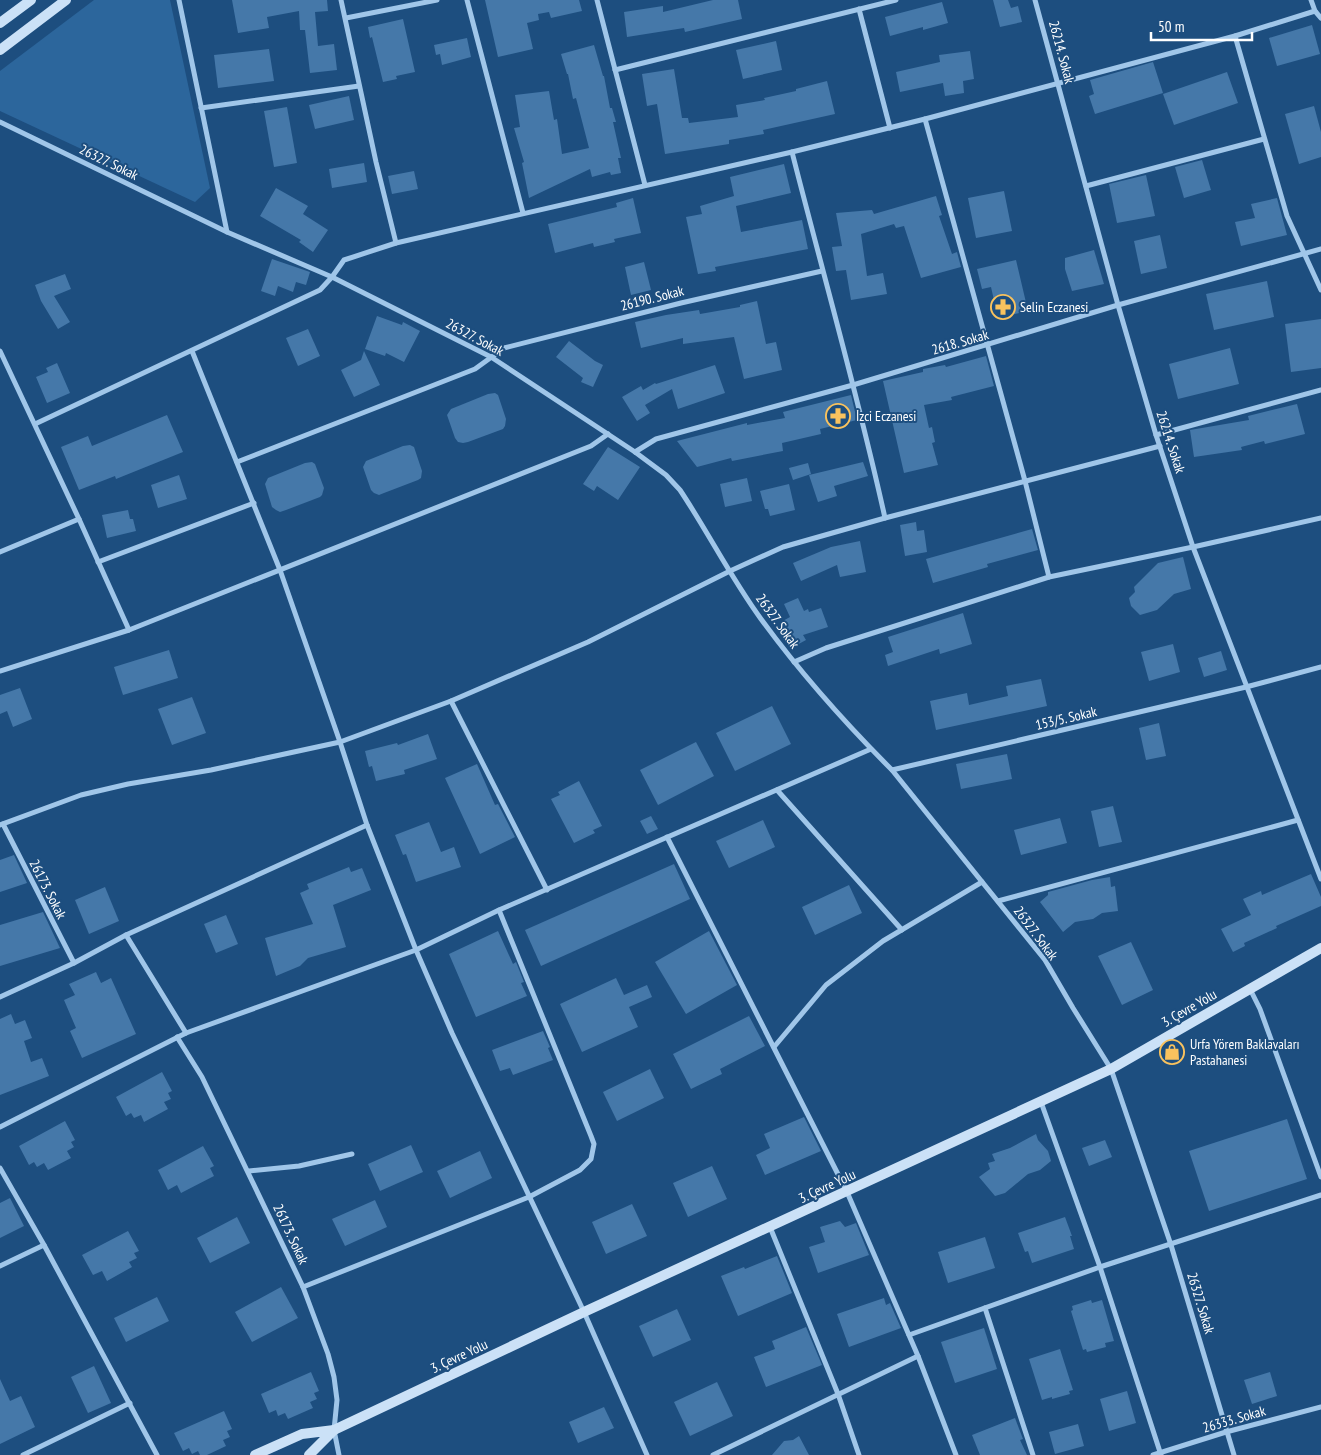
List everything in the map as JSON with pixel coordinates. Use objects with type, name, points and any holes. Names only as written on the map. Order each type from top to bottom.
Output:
[{"type":"main road","points":[[0,23],[31,0]]},
{"type":"main road","points":[[0,50],[66,0]]},
{"type":"main road","name":"3. Çevre Yolu","points":[[255,1455],[302,1434],[334,1430],[584,1312],[1111,1069],[1321,948]]},
{"type":"main road","name":"3. Çevre Yolu","points":[[309,1455],[334,1430]]},
{"type":"street","points":[[179,0],[227,232]]},
{"type":"street","points":[[342,0],[359,86],[396,243]]},
{"type":"street","points":[[346,18],[437,0]]},
{"type":"street","points":[[467,0],[523,213]]},
{"type":"street","points":[[597,0],[645,185]]},
{"type":"street","points":[[614,70],[896,0]]},
{"type":"street","name":"26214. Sokak","points":[[1036,0],[1118,305],[1156,435],[1193,547],[1321,879]]},
{"type":"street","points":[[1311,0],[1315,12],[1321,18]]},
{"type":"street","points":[[859,9],[890,128]]},
{"type":"street","points":[[35,424],[320,290],[344,260],[396,243],[890,128],[1235,36],[1315,12]]},
{"type":"street","points":[[1235,36],[1287,216],[1321,290]]},
{"type":"street","points":[[200,108],[359,86]]},
{"type":"street","points":[[925,119],[1025,481],[1049,577]]},
{"type":"street","name":"26327. Sokak","points":[[0,122],[227,232],[332,277],[491,357],[635,452],[666,475],[680,490],[761,619],[794,662],[892,770],[1045,960],[1111,1069],[1171,1245],[1234,1455]]},
{"type":"street","points":[[1086,186],[1264,139]]},
{"type":"street","points":[[792,152],[853,385],[885,518]]},
{"type":"street","name":"2618. Sokak","points":[[635,452],[656,439],[853,385],[1118,305],[1321,249]]},
{"type":"street","name":"26190. Sokak","points":[[237,462],[475,370],[504,348],[680,302],[822,272]]},
{"type":"street","points":[[192,351],[280,570],[367,825],[416,950],[452,1033],[584,1312],[647,1455]]},
{"type":"street","points":[[0,352],[129,630]]},
{"type":"street","points":[[1156,435],[1321,390]]},
{"type":"street","points":[[0,671],[129,630],[591,446],[608,434]]},
{"type":"street","points":[[2,824],[81,795],[128,784],[211,770],[340,742],[451,702],[588,642],[783,547],[885,518],[1160,446]]},
{"type":"street","points":[[98,562],[254,503]]},
{"type":"street","points":[[794,662],[826,648],[1049,577],[1321,518]]},
{"type":"street","points":[[0,552],[79,519]]},
{"type":"street","name":"153/5. Sokak","points":[[892,770],[1246,687],[1321,667]]},
{"type":"street","points":[[451,702],[547,890]]},
{"type":"street","points":[[0,1127],[186,1033],[416,950],[499,910],[871,749]]},
{"type":"street","points":[[777,790],[902,930]]},
{"type":"street","points":[[998,901],[1298,820]]},
{"type":"street","name":"26173. Sokak","points":[[2,824],[74,964]]},
{"type":"street","points":[[0,997],[74,964],[126,935],[367,825]]},
{"type":"street","points":[[667,837],[847,1192],[918,1356],[956,1455]]},
{"type":"street","points":[[774,1046],[826,985],[883,941],[982,882]]},
{"type":"street","points":[[303,1286],[529,1197],[580,1170],[591,1159],[594,1144],[499,910]]},
{"type":"street","points":[[126,935],[186,1033]]},
{"type":"street","points":[[1250,989],[1260,1009],[1321,1177]]},
{"type":"street","name":"26173. Sokak","points":[[177,1037],[202,1077],[303,1286],[328,1354],[334,1377],[337,1400],[334,1430],[339,1455]]},
{"type":"street","points":[[1041,1102],[1100,1267],[1161,1454]]},
{"type":"street","points":[[249,1171],[299,1166],[352,1154]]},
{"type":"street","points":[[0,1168],[44,1245],[157,1455]]},
{"type":"street","points":[[909,1335],[1100,1267],[1321,1195]]},
{"type":"street","points":[[770,1227],[838,1394],[859,1455]]},
{"type":"street","points":[[0,1266],[44,1245]]},
{"type":"street","points":[[984,1308],[1033,1455]]},
{"type":"street","points":[[713,1455],[918,1356]]},
{"type":"street","points":[[23,1455],[130,1403]]},
{"type":"street","name":"26333. Sokak","points":[[1153,1455],[1226,1432],[1321,1407]]},
{"type":"shaded area","points":[[94,0],[170,0],[210,188],[195,202],[0,111],[0,71]]},
{"type":"building","points":[[232,0],[327,0],[328,11],[315,12],[318,46],[334,44],[337,70],[310,73],[305,30],[300,30],[299,11],[267,17],[269,28],[238,33]]},
{"type":"building","points":[[485,0],[579,0],[582,11],[551,18],[549,12],[538,14],[539,20],[527,23],[533,49],[498,57]]},
{"type":"building","points":[[713,0],[738,0],[742,19],[685,32],[684,28],[627,37],[624,12],[663,6],[663,12]]},
{"type":"building","points":[[993,0],[1008,0],[1011,8],[1018,6],[1022,22],[1000,27]]},
{"type":"building","points":[[942,2],[948,23],[923,30],[923,27],[890,36],[885,17]]},
{"type":"building","points":[[403,19],[415,72],[396,76],[397,79],[383,82],[368,27]]},
{"type":"building","points":[[1312,25],[1320,54],[1277,66],[1269,38]]},
{"type":"building","points":[[467,38],[471,57],[442,65],[440,54],[436,55],[434,45]]},
{"type":"building","points":[[776,41],[782,70],[743,79],[736,50]]},
{"type":"building","points":[[594,45],[604,76],[610,108],[612,108],[616,122],[613,122],[621,158],[618,158],[621,173],[611,175],[610,172],[592,177],[590,169],[529,198],[522,163],[524,162],[514,128],[520,127],[515,95],[549,91],[554,120],[557,119],[562,154],[589,148],[576,98],[573,99],[568,74],[561,54]]},
{"type":"building","points":[[269,49],[274,81],[218,88],[214,55]]},
{"type":"building","points":[[970,51],[974,79],[963,81],[964,93],[945,96],[943,83],[900,92],[896,72],[940,62],[939,55]]},
{"type":"building","points":[[1153,62],[1163,93],[1095,114],[1089,96],[1094,94],[1090,80]]},
{"type":"building","points":[[674,69],[682,118],[688,118],[689,123],[738,117],[736,105],[765,100],[764,98],[796,91],[796,89],[827,81],[835,114],[763,130],[764,134],[729,140],[729,144],[665,154],[657,104],[647,106],[642,74]]},
{"type":"building","points":[[1227,72],[1238,103],[1174,125],[1163,94]]},
{"type":"building","points":[[349,96],[354,120],[315,129],[309,105]]},
{"type":"building","points":[[1314,106],[1321,132],[1321,157],[1299,164],[1285,114]]},
{"type":"building","points":[[287,107],[297,163],[274,167],[264,111]]},
{"type":"building","points":[[1202,160],[1211,190],[1184,198],[1175,167]]},
{"type":"building","points":[[364,163],[367,182],[332,188],[329,169]]},
{"type":"building","points":[[784,164],[791,193],[736,206],[741,232],[802,220],[808,249],[715,267],[716,271],[698,274],[686,217],[702,214],[700,206],[734,196],[730,177]]},
{"type":"building","points":[[414,171],[418,189],[392,194],[388,176]]},
{"type":"building","points":[[1146,175],[1155,216],[1117,223],[1109,184]]},
{"type":"building","points":[[276,188],[308,206],[303,214],[328,230],[313,252],[299,242],[301,240],[260,216]]},
{"type":"building","points":[[1004,191],[1012,231],[976,238],[968,198]]},
{"type":"building","points":[[936,196],[942,215],[939,216],[952,254],[957,252],[961,267],[921,278],[904,226],[896,228],[894,224],[861,234],[867,276],[883,273],[887,294],[851,300],[846,270],[836,271],[832,247],[842,246],[836,213],[872,210],[874,214]]},
{"type":"building","points":[[633,198],[641,233],[614,239],[615,242],[594,247],[593,243],[555,253],[548,224],[617,207],[616,203]]},
{"type":"building","points":[[1277,198],[1287,235],[1241,246],[1235,222],[1255,218],[1251,204]]},
{"type":"building","points":[[1160,235],[1167,268],[1141,274],[1134,241]]},
{"type":"building","points":[[1094,250],[1104,284],[1072,291],[1065,269],[1065,258]]},
{"type":"building","points":[[272,259],[310,272],[306,285],[296,282],[293,292],[278,286],[275,296],[261,291]]},
{"type":"building","points":[[1016,260],[1028,311],[998,318],[991,287],[982,289],[977,269]]},
{"type":"building","points":[[644,262],[651,290],[631,295],[625,267]]},
{"type":"building","points":[[65,274],[71,289],[54,296],[70,322],[58,329],[41,301],[35,285]]},
{"type":"building","points":[[1267,281],[1274,317],[1214,330],[1206,294]]},
{"type":"building","points":[[757,301],[766,344],[776,342],[782,370],[744,379],[734,337],[683,344],[683,338],[641,348],[635,322],[699,310],[700,314],[740,307],[740,305]]},
{"type":"building","points":[[377,316],[402,325],[403,322],[420,331],[404,362],[386,353],[385,356],[365,349]]},
{"type":"building","points":[[1321,319],[1321,368],[1291,372],[1285,324]]},
{"type":"building","points":[[308,329],[320,356],[298,366],[286,338]]},
{"type":"building","points":[[569,341],[603,365],[593,387],[581,382],[583,378],[556,357]]},
{"type":"building","points":[[1230,348],[1239,384],[1178,399],[1169,364]]},
{"type":"building","points":[[364,351],[380,385],[354,397],[341,370],[361,360]]},
{"type":"building","points":[[986,356],[994,386],[951,397],[952,400],[924,405],[929,428],[932,427],[935,442],[932,443],[938,465],[904,473],[883,381],[923,372],[923,369],[945,365],[946,367]]},
{"type":"building","points":[[57,363],[70,393],[47,403],[36,377],[48,372],[46,368]]},
{"type":"building","points":[[715,365],[725,393],[678,409],[672,389],[645,405],[650,413],[637,421],[622,397],[641,386],[643,390],[655,383]]},
{"type":"building","points":[[495,393],[498,395],[506,419],[503,429],[468,442],[458,442],[447,415],[451,409]]},
{"type":"building","points":[[851,395],[857,420],[820,429],[821,434],[782,443],[783,451],[732,461],[731,458],[697,467],[677,441],[747,423],[747,425],[785,418],[783,412]]},
{"type":"building","points":[[1297,404],[1305,434],[1265,444],[1264,441],[1241,447],[1242,450],[1194,457],[1190,430],[1249,420],[1248,416]]},
{"type":"building","points":[[167,415],[183,452],[116,479],[115,476],[79,490],[61,447],[88,436],[92,446]]},
{"type":"building","points":[[410,445],[414,447],[422,471],[421,478],[379,495],[374,493],[371,490],[363,467],[366,461]]},
{"type":"building","points":[[608,447],[640,467],[618,500],[597,486],[594,491],[583,484]]},
{"type":"building","points":[[312,462],[315,464],[324,488],[322,495],[280,512],[272,507],[265,484],[268,478]]},
{"type":"building","points":[[863,462],[868,476],[834,486],[837,496],[818,502],[809,475]]},
{"type":"building","points":[[808,463],[811,474],[793,480],[789,468]]},
{"type":"building","points":[[179,475],[187,499],[158,508],[151,485]]},
{"type":"building","points":[[747,478],[752,501],[725,507],[720,484]]},
{"type":"building","points":[[789,484],[795,510],[770,516],[768,509],[765,509],[760,491]]},
{"type":"building","points":[[128,510],[136,531],[107,538],[102,515]]},
{"type":"building","points":[[916,522],[917,531],[924,530],[927,552],[905,556],[900,525]]},
{"type":"building","points":[[1032,529],[1038,550],[987,564],[988,567],[933,583],[926,559]]},
{"type":"building","points":[[860,541],[866,572],[840,577],[837,565],[801,581],[793,563],[831,547]]},
{"type":"building","points":[[1183,557],[1191,589],[1174,594],[1157,610],[1140,615],[1131,606],[1129,598],[1135,592],[1134,587],[1158,563]]},
{"type":"building","points":[[798,598],[804,611],[808,609],[809,612],[821,608],[828,627],[803,635],[806,640],[795,646],[781,622],[790,617],[784,604]]},
{"type":"building","points":[[963,613],[972,644],[940,654],[939,649],[888,666],[885,655],[893,652],[888,637]]},
{"type":"building","points":[[1173,644],[1180,672],[1149,681],[1141,652]]},
{"type":"building","points":[[169,650],[178,678],[123,695],[114,667]]},
{"type":"building","points":[[1221,651],[1227,670],[1204,677],[1198,658]]},
{"type":"building","points":[[1041,679],[1047,706],[936,730],[930,701],[967,693],[969,705],[1008,696],[1006,686]]},
{"type":"building","points":[[20,688],[32,719],[13,727],[7,711],[0,714],[0,695]]},
{"type":"building","points":[[192,697],[206,733],[172,745],[158,709]]},
{"type":"building","points":[[772,706],[791,744],[735,771],[716,733]]},
{"type":"building","points":[[1159,723],[1166,756],[1146,760],[1139,728]]},
{"type":"building","points":[[428,734],[437,759],[404,770],[405,774],[376,781],[372,766],[369,767],[365,751],[397,743],[398,745]]},
{"type":"building","points":[[696,742],[714,776],[658,805],[640,770]]},
{"type":"building","points":[[1007,754],[1012,779],[961,789],[956,764]]},
{"type":"building","points":[[477,764],[495,805],[498,804],[515,837],[480,854],[445,778]]},
{"type":"building","points":[[579,781],[602,826],[593,830],[595,833],[574,843],[551,799],[560,795],[558,792]]},
{"type":"building","points":[[1113,806],[1122,842],[1099,847],[1091,811]]},
{"type":"building","points":[[651,816],[658,829],[647,834],[640,821]]},
{"type":"building","points":[[1060,818],[1067,843],[1021,855],[1014,830]]},
{"type":"building","points":[[763,820],[775,847],[729,868],[716,841]]},
{"type":"building","points":[[429,822],[441,852],[454,847],[461,867],[416,882],[406,854],[403,855],[395,835]]},
{"type":"building","points":[[14,855],[27,883],[0,892],[0,860]]},
{"type":"building","points":[[674,864],[690,899],[541,966],[525,930]]},
{"type":"building","points":[[349,867],[351,872],[362,868],[371,890],[333,905],[346,947],[308,958],[300,966],[276,976],[265,938],[313,924],[300,893],[309,889],[307,884]]},
{"type":"building","points":[[1311,874],[1321,897],[1321,906],[1276,926],[1277,928],[1244,943],[1245,946],[1233,952],[1221,929],[1251,915],[1243,899],[1261,891],[1262,895]]},
{"type":"building","points":[[1110,877],[1111,887],[1115,886],[1118,911],[1102,913],[1093,919],[1075,922],[1063,932],[1040,902],[1048,895],[1048,892]]},
{"type":"building","points":[[849,885],[862,913],[815,935],[802,907]]},
{"type":"building","points":[[105,887],[119,921],[89,934],[75,900]]},
{"type":"building","points":[[43,912],[60,948],[0,966],[0,925]]},
{"type":"building","points":[[226,915],[238,944],[216,953],[204,924]]},
{"type":"building","points":[[498,931],[513,964],[516,962],[524,982],[521,983],[527,996],[476,1017],[449,954]]},
{"type":"building","points":[[709,931],[737,985],[686,1014],[655,962]]},
{"type":"building","points":[[1131,942],[1153,990],[1122,1005],[1098,956]]},
{"type":"building","points":[[96,972],[101,983],[111,978],[136,1034],[82,1058],[70,1031],[76,1028],[64,1000],[75,995],[69,984]]},
{"type":"building","points":[[616,978],[624,995],[647,985],[652,997],[629,1007],[638,1027],[582,1052],[560,1004]]},
{"type":"building","points":[[11,1014],[15,1024],[25,1020],[32,1038],[24,1041],[31,1062],[42,1058],[49,1076],[0,1095],[0,1019]]},
{"type":"building","points":[[749,1016],[765,1046],[720,1069],[722,1074],[691,1089],[673,1054]]},
{"type":"building","points":[[543,1031],[553,1060],[513,1075],[510,1068],[500,1071],[492,1050]]},
{"type":"building","points":[[650,1069],[664,1098],[617,1121],[603,1092]]},
{"type":"building","points":[[162,1072],[172,1091],[168,1093],[171,1099],[164,1102],[168,1109],[144,1122],[141,1115],[134,1118],[131,1113],[126,1116],[116,1097]]},
{"type":"building","points":[[804,1117],[821,1151],[765,1175],[756,1155],[770,1148],[764,1134]]},
{"type":"building","points":[[1287,1119],[1307,1179],[1209,1211],[1189,1151]]},
{"type":"building","points":[[65,1121],[75,1140],[71,1142],[74,1147],[67,1151],[71,1158],[48,1170],[44,1163],[37,1167],[34,1162],[29,1165],[19,1146]]},
{"type":"building","points":[[1036,1134],[1038,1140],[1048,1151],[1051,1161],[1040,1170],[1028,1174],[1005,1193],[995,1196],[979,1177],[990,1169],[988,1163],[995,1161],[992,1154],[1010,1148]]},
{"type":"building","points":[[1105,1140],[1112,1157],[1089,1166],[1082,1148]]},
{"type":"building","points":[[411,1145],[423,1172],[380,1191],[368,1164]]},
{"type":"building","points":[[203,1146],[214,1166],[210,1168],[214,1176],[181,1193],[177,1185],[168,1190],[158,1170]]},
{"type":"building","points":[[480,1151],[492,1178],[450,1198],[437,1171]]},
{"type":"building","points":[[712,1166],[727,1199],[688,1217],[673,1183]]},
{"type":"building","points":[[10,1198],[24,1226],[0,1238],[0,1203]]},
{"type":"building","points":[[375,1200],[387,1227],[345,1246],[332,1219]]},
{"type":"building","points":[[632,1204],[647,1236],[606,1254],[592,1222]]},
{"type":"building","points":[[237,1217],[250,1243],[210,1263],[197,1238]]},
{"type":"building","points":[[1065,1217],[1072,1236],[1070,1236],[1074,1249],[1032,1263],[1028,1251],[1025,1252],[1018,1233]]},
{"type":"building","points":[[840,1221],[845,1227],[856,1223],[869,1255],[818,1273],[809,1247],[825,1242],[820,1227]]},
{"type":"building","points":[[128,1231],[139,1251],[134,1253],[137,1258],[129,1262],[132,1267],[107,1281],[102,1271],[93,1275],[82,1255]]},
{"type":"building","points":[[985,1237],[995,1268],[948,1283],[938,1252]]},
{"type":"building","points":[[777,1256],[792,1293],[738,1316],[721,1276]]},
{"type":"building","points":[[281,1287],[298,1318],[252,1342],[235,1312]]},
{"type":"building","points":[[157,1297],[169,1321],[126,1342],[114,1318]]},
{"type":"building","points":[[884,1298],[886,1305],[890,1303],[901,1328],[849,1347],[837,1314]]},
{"type":"building","points":[[1091,1300],[1092,1303],[1102,1300],[1114,1341],[1105,1343],[1106,1347],[1087,1352],[1086,1349],[1083,1350],[1071,1311],[1073,1310],[1072,1306]]},
{"type":"building","points":[[677,1309],[691,1340],[653,1357],[639,1326]]},
{"type":"building","points":[[806,1327],[822,1365],[766,1387],[754,1357],[775,1349],[772,1341]]},
{"type":"building","points":[[984,1328],[997,1369],[955,1383],[941,1342]]},
{"type":"building","points":[[1060,1349],[1073,1390],[1069,1391],[1070,1394],[1042,1400],[1029,1359]]},
{"type":"building","points":[[94,1366],[111,1403],[88,1413],[71,1377]]},
{"type":"building","points":[[311,1372],[319,1391],[314,1393],[317,1399],[310,1402],[313,1408],[288,1419],[285,1413],[278,1416],[276,1410],[269,1413],[261,1394]]},
{"type":"building","points":[[1270,1372],[1277,1396],[1252,1404],[1244,1380]]},
{"type":"building","points":[[0,1379],[10,1401],[21,1396],[35,1427],[0,1444]]},
{"type":"building","points":[[717,1382],[733,1416],[690,1436],[674,1402]]},
{"type":"building","points":[[1127,1391],[1136,1423],[1109,1431],[1100,1399]]},
{"type":"building","points":[[604,1407],[614,1428],[578,1443],[569,1422]]},
{"type":"building","points":[[224,1411],[232,1429],[227,1431],[230,1437],[223,1440],[226,1446],[207,1455],[200,1455],[198,1451],[192,1454],[189,1448],[183,1451],[174,1433]]},
{"type":"building","points":[[1015,1418],[1023,1439],[1020,1440],[1027,1455],[980,1455],[972,1435]]},
{"type":"building","points":[[1078,1424],[1084,1446],[1055,1454],[1049,1432]]},
{"type":"building","points":[[799,1436],[809,1455],[772,1455],[784,1441],[793,1440]]},
{"type":"place","name":"Selin Eczanesi","points":[[1003,307]]},
{"type":"place","name":"İzci Eczanesi","points":[[838,416]]},
{"type":"place","name":"Urfa Yörem Baklavaları Pastahanesi","points":[[1172,1052]]}]
